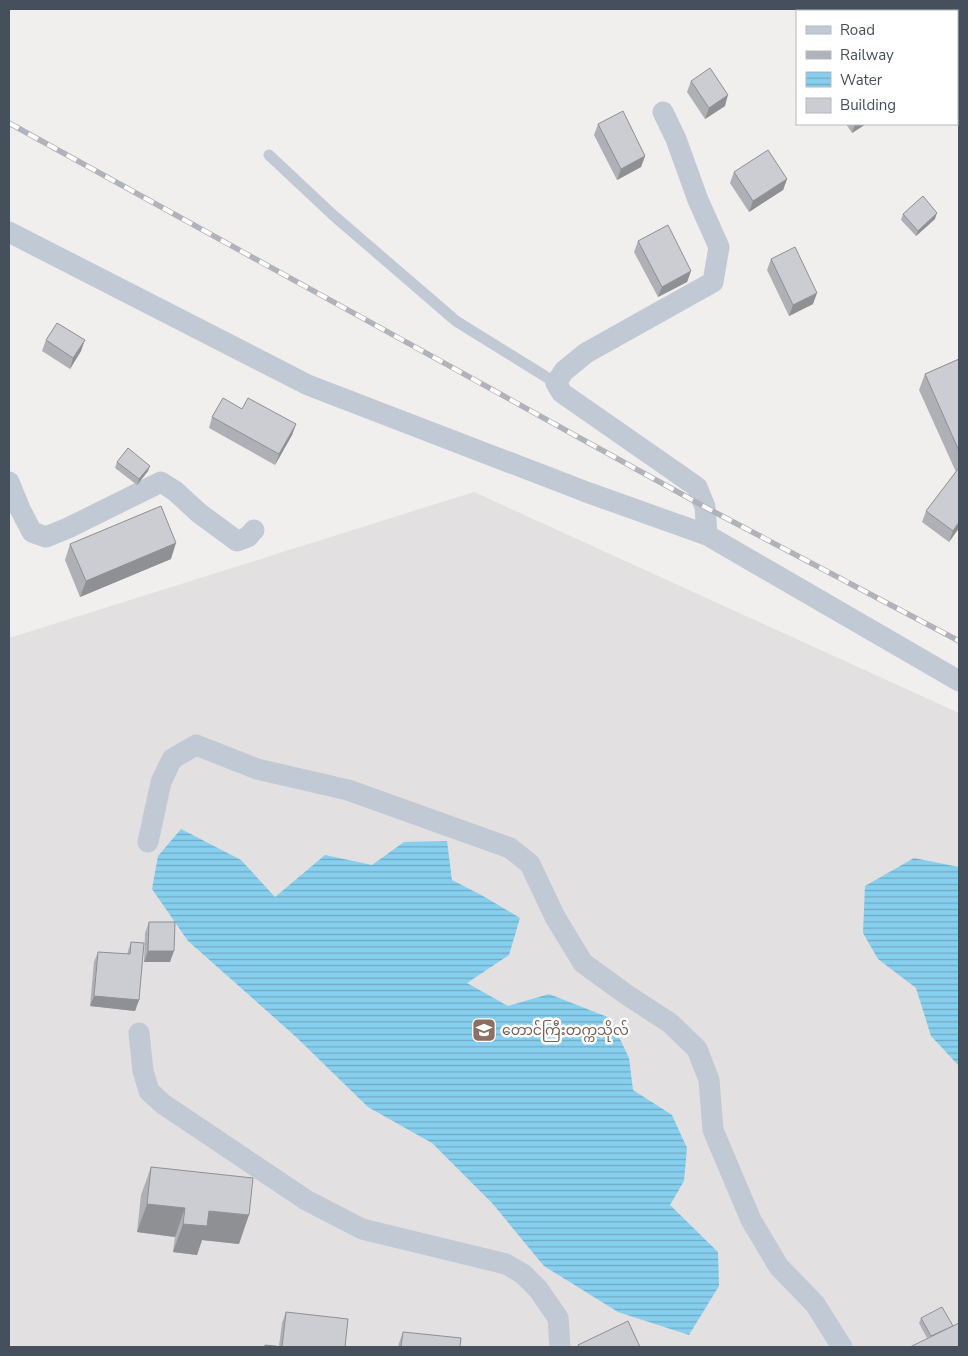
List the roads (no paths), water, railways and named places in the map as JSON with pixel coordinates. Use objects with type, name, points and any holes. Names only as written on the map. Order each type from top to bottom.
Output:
[{"type":"street","points":[[663,112],[676,139],[698,200],[719,247],[714,282],[586,353],[564,371],[556,383],[562,393],[697,488],[705,507],[707,535]]},
{"type":"street","points":[[9,232],[308,385],[589,493],[707,535],[959,681]]},
{"type":"street","points":[[9,482],[32,532],[46,537],[161,482],[238,541],[248,536],[254,530]]},
{"type":"street","points":[[148,842],[161,782],[172,759],[196,745],[257,769],[348,790],[510,848],[530,864],[555,917],[583,963],[626,995],[670,1024],[697,1049],[709,1080],[713,1130],[751,1220],[779,1267],[815,1304],[842,1347]]},
{"type":"street","points":[[139,1033],[143,1071],[149,1091],[163,1104],[306,1200],[362,1229],[506,1264],[523,1274],[538,1289],[558,1318],[560,1347]]},
{"type":"lane","points":[[270,155],[333,215],[456,321],[556,383]]},
{"type":"water","points":[[181,829],[241,860],[275,897],[325,855],[372,865],[404,842],[447,841],[452,880],[520,918],[509,955],[467,983],[508,1006],[549,994],[610,1018],[629,1058],[633,1090],[672,1115],[687,1148],[684,1181],[670,1205],[718,1252],[719,1286],[689,1335],[618,1312],[544,1266],[492,1203],[432,1143],[368,1107],[295,1036],[188,941],[152,889],[158,856]]},
{"type":"water","points":[[914,858],[959,867],[959,1066],[931,1036],[916,988],[878,959],[863,933],[865,886]]},
{"type":"railway","points":[[9,123],[705,507],[959,641]]},
{"type":"place","name":"တောင်ကြီးတက္ကသိုလ်","points":[[484,1030]]}]
